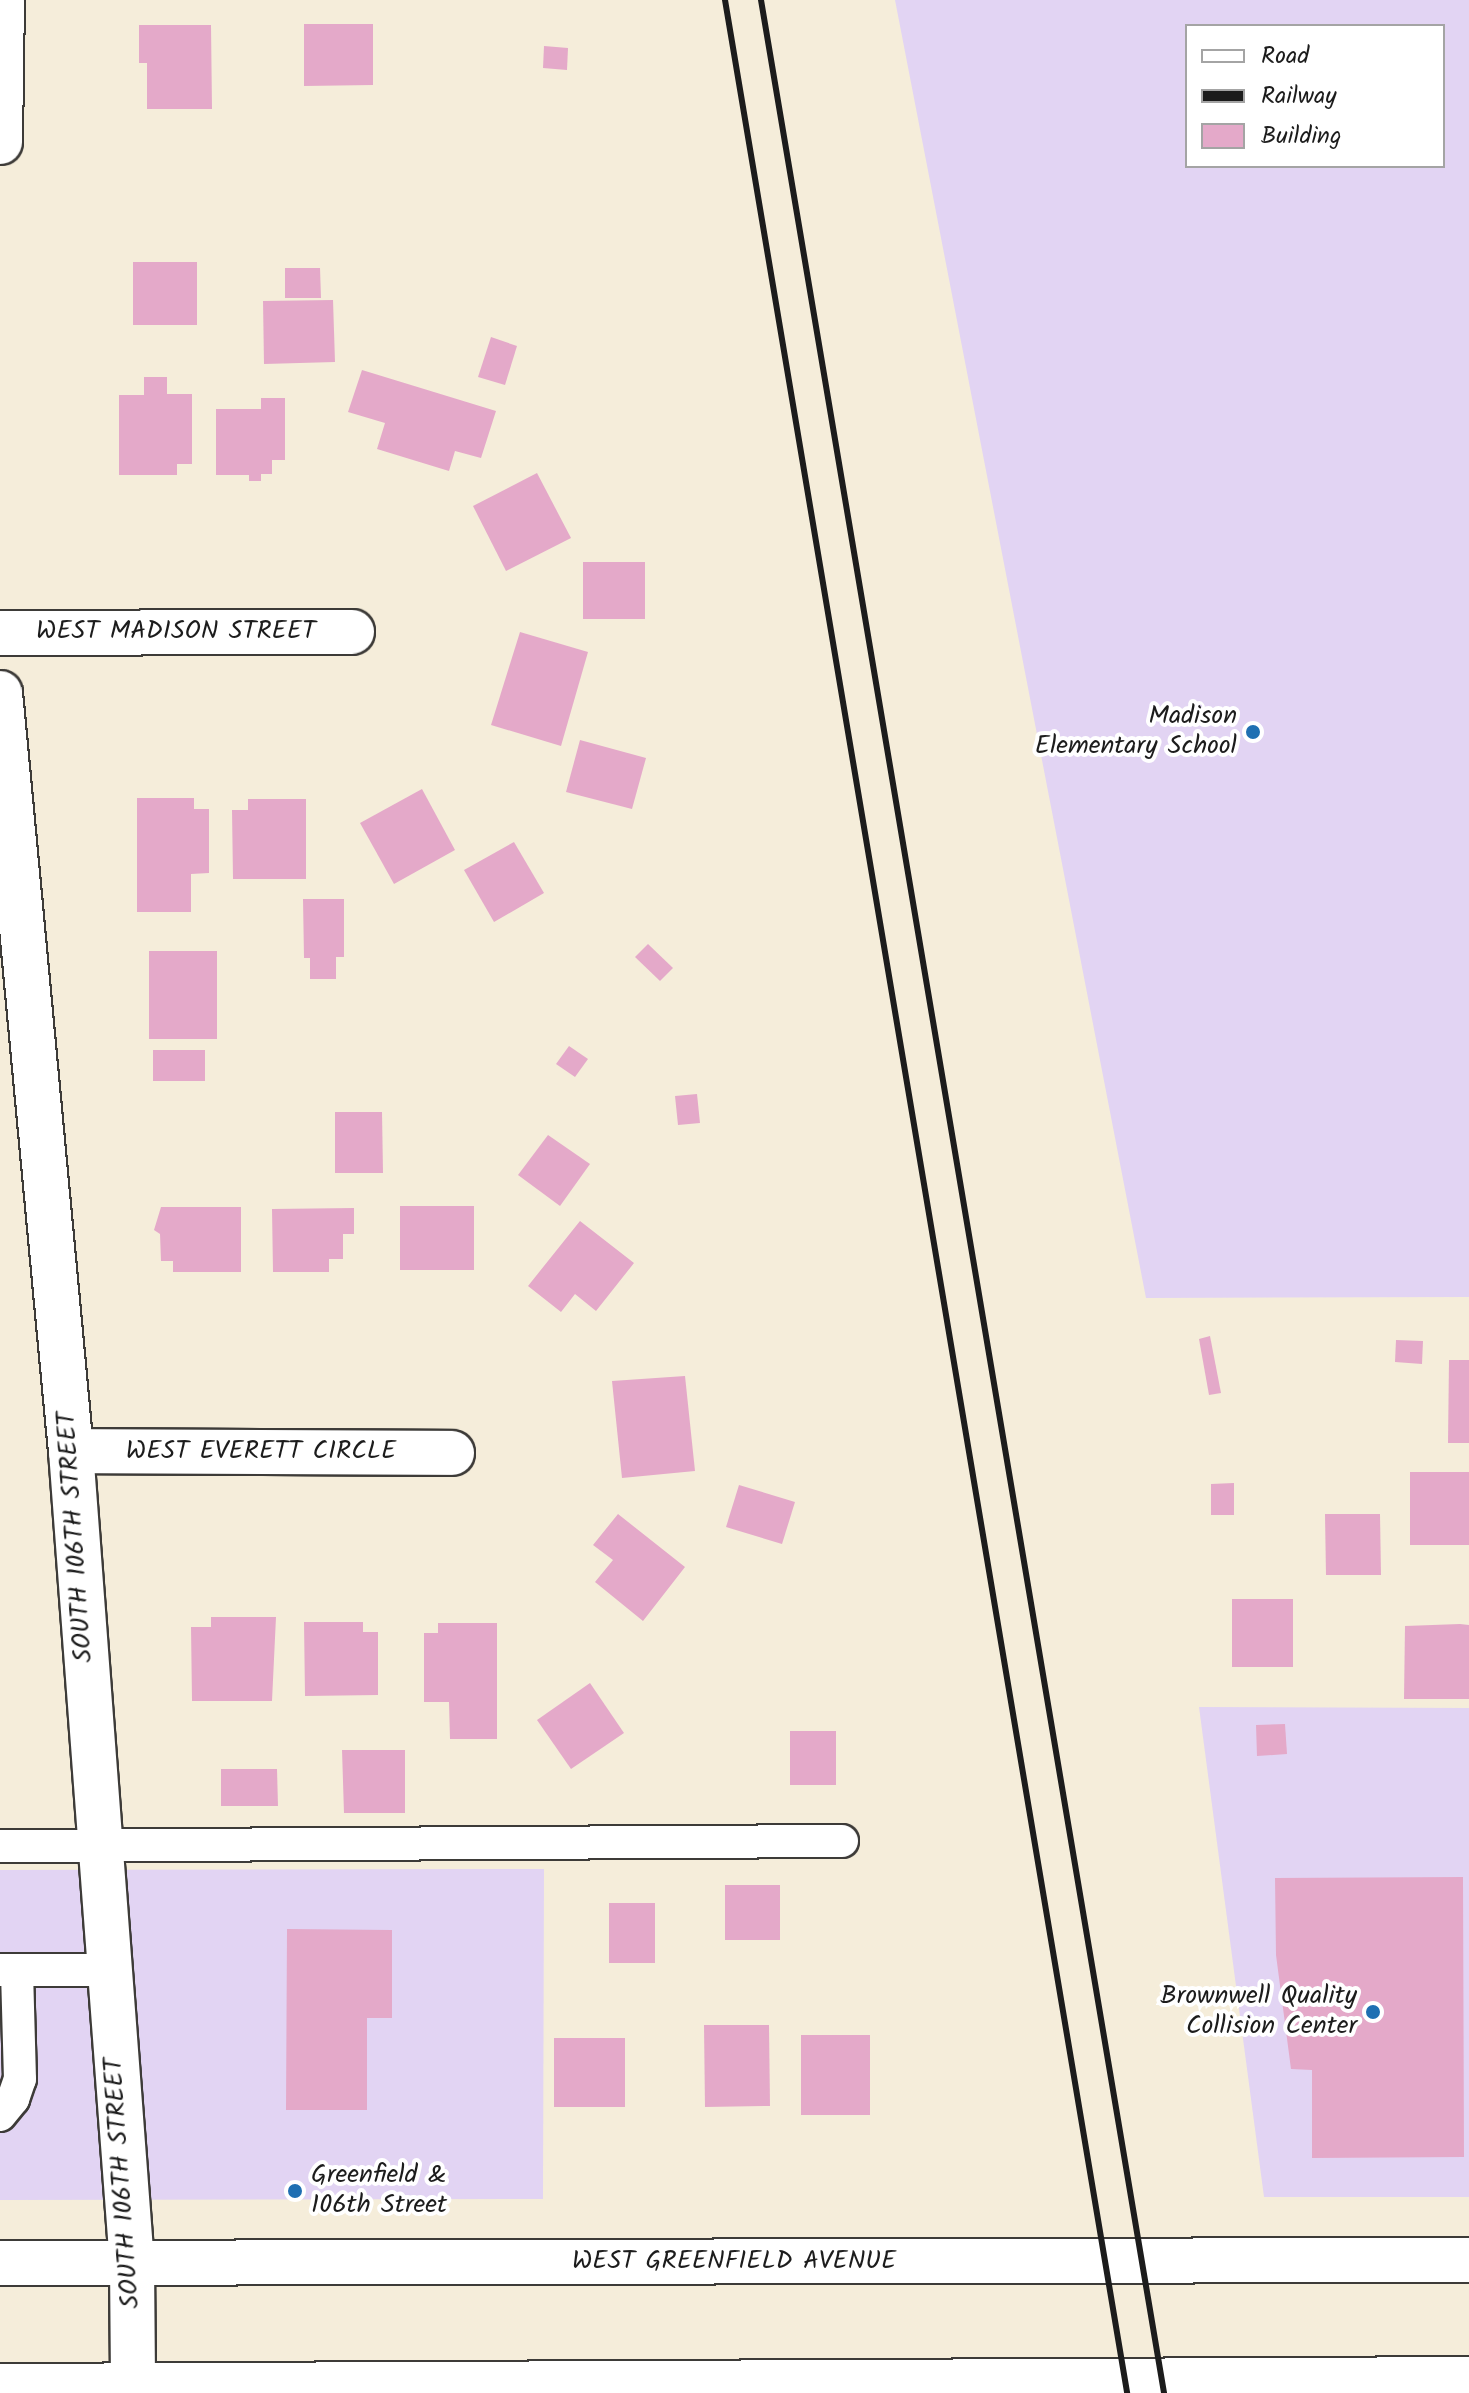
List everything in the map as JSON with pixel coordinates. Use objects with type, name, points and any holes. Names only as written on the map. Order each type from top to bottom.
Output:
[{"type":"main road","points":[[0,142],[2,0]]},
{"type":"main road","name":"WEST MADISON STREET","points":[[0,633],[352,632]]},
{"type":"main road","name":"SOUTH 106TH STREET","points":[[0,693],[71,1451],[97,1846],[132,2264],[133,2388]]},
{"type":"main road","name":"WEST EVERETT CIRCLE","points":[[71,1451],[452,1453]]},
{"type":"main road","name":"WEST GREENFIELD AVENUE","points":[[0,2263],[1469,2260]]},
{"type":"main road","points":[[0,2386],[889,2388],[1469,2379]]},
{"type":"lane","points":[[0,1846],[842,1841]]},
{"type":"lane","points":[[0,2115],[13,2099],[20,2079],[8,1970],[107,1970]]},
{"type":"shaded area","name":"Madison Elementary School","points":[[895,0],[1469,0],[1469,1297],[1146,1298]]},
{"type":"shaded area","points":[[1199,1707],[1469,1708],[1469,2197],[1264,2197]]},
{"type":"shaded area","points":[[544,1869],[543,2199],[0,2200],[0,1870]]},
{"type":"building","points":[[304,24],[373,24],[373,85],[304,86]]},
{"type":"building","points":[[139,25],[211,25],[212,109],[147,109],[147,63],[139,63]]},
{"type":"building","points":[[544,46],[568,48],[567,70],[543,68]]},
{"type":"building","points":[[133,262],[197,262],[197,325],[133,325]]},
{"type":"building","points":[[285,268],[320,268],[321,298],[285,298]]},
{"type":"building","points":[[333,300],[335,362],[264,364],[263,301]]},
{"type":"building","points":[[491,337],[517,346],[505,385],[478,377]]},
{"type":"building","points":[[362,370],[496,411],[481,458],[455,451],[449,471],[377,449],[385,423],[348,412]]},
{"type":"building","points":[[144,377],[167,377],[167,394],[192,394],[192,464],[177,464],[177,475],[119,475],[119,395],[144,395]]},
{"type":"building","points":[[261,398],[285,398],[285,460],[272,460],[272,474],[261,474],[261,481],[249,481],[249,475],[216,475],[216,409],[261,409]]},
{"type":"building","points":[[537,473],[571,538],[506,571],[473,506]]},
{"type":"building","points":[[583,562],[645,562],[645,619],[583,619]]},
{"type":"building","points":[[520,632],[588,652],[561,746],[491,725]]},
{"type":"building","points":[[580,740],[646,758],[632,809],[566,792]]},
{"type":"building","points":[[422,789],[455,850],[394,884],[360,823]]},
{"type":"building","points":[[137,798],[194,798],[194,809],[209,809],[209,873],[191,874],[191,912],[137,912]]},
{"type":"building","points":[[248,799],[306,799],[306,879],[233,879],[232,810],[248,810]]},
{"type":"building","points":[[514,842],[544,893],[494,922],[464,870]]},
{"type":"building","points":[[303,899],[344,899],[344,957],[336,957],[336,979],[310,979],[310,958],[304,958]]},
{"type":"building","points":[[648,944],[673,968],[660,981],[635,957]]},
{"type":"building","points":[[149,951],[217,951],[217,1039],[149,1039]]},
{"type":"building","points":[[569,1046],[588,1059],[575,1077],[556,1064]]},
{"type":"building","points":[[153,1050],[205,1050],[205,1081],[153,1081]]},
{"type":"building","points":[[697,1094],[700,1123],[678,1125],[675,1096]]},
{"type":"building","points":[[335,1112],[382,1112],[383,1173],[335,1173]]},
{"type":"building","points":[[548,1135],[590,1164],[560,1206],[518,1175]]},
{"type":"building","points":[[400,1206],[474,1206],[474,1270],[400,1270]]},
{"type":"building","points":[[161,1207],[241,1207],[241,1272],[173,1272],[173,1261],[161,1261],[160,1234],[154,1230]]},
{"type":"building","points":[[354,1208],[354,1234],[343,1234],[343,1259],[329,1259],[329,1272],[273,1272],[272,1209]]},
{"type":"building","points":[[580,1221],[634,1263],[596,1311],[575,1294],[561,1312],[528,1286]]},
{"type":"building","points":[[1210,1336],[1221,1393],[1209,1395],[1199,1339]]},
{"type":"building","points":[[1396,1340],[1423,1341],[1422,1364],[1395,1362]]},
{"type":"building","points":[[1449,1360],[1469,1360],[1469,1443],[1448,1443]]},
{"type":"building","points":[[685,1376],[695,1471],[622,1478],[612,1381]]},
{"type":"building","points":[[1410,1472],[1469,1472],[1469,1545],[1410,1545]]},
{"type":"building","points":[[1234,1483],[1234,1515],[1211,1515],[1211,1484]]},
{"type":"building","points":[[739,1485],[795,1502],[782,1544],[726,1527]]},
{"type":"building","points":[[618,1514],[685,1567],[643,1621],[595,1582],[613,1560],[593,1545]]},
{"type":"building","points":[[1325,1514],[1380,1514],[1381,1575],[1326,1575]]},
{"type":"building","points":[[1232,1599],[1293,1599],[1293,1667],[1232,1667]]},
{"type":"building","points":[[211,1617],[276,1617],[272,1701],[192,1701],[191,1627],[211,1627]]},
{"type":"building","points":[[304,1622],[363,1622],[363,1632],[378,1632],[378,1695],[305,1696]]},
{"type":"building","points":[[438,1623],[497,1623],[497,1739],[450,1739],[449,1702],[424,1702],[424,1633],[438,1633]]},
{"type":"building","points":[[1469,1625],[1469,1699],[1404,1699],[1405,1626]]},
{"type":"building","points":[[590,1683],[624,1733],[571,1769],[537,1720]]},
{"type":"building","points":[[1285,1724],[1287,1754],[1257,1756],[1256,1725]]},
{"type":"building","points":[[790,1731],[836,1731],[836,1785],[790,1785]]},
{"type":"building","points":[[342,1750],[405,1750],[405,1813],[344,1813]]},
{"type":"building","points":[[221,1769],[277,1769],[278,1806],[221,1806]]},
{"type":"building","name":"Brownwell Quality Collision Center","points":[[1463,1877],[1464,2157],[1312,2158],[1312,2070],[1291,2069],[1276,1955],[1275,1878]]},
{"type":"building","points":[[725,1885],[780,1885],[780,1940],[725,1940]]},
{"type":"building","points":[[609,1903],[655,1903],[655,1963],[609,1963]]},
{"type":"building","points":[[287,1929],[392,1930],[392,2018],[367,2018],[367,2110],[286,2110]]},
{"type":"building","points":[[704,2025],[769,2025],[770,2106],[705,2107]]},
{"type":"building","points":[[801,2035],[870,2035],[870,2115],[801,2115]]},
{"type":"building","points":[[554,2038],[625,2038],[625,2107],[554,2107]]},
{"type":"railway","points":[[725,0],[1127,2393]]},
{"type":"railway","points":[[761,0],[1164,2393]]},
{"type":"place","name":"Madison Elementary School","points":[[1253,732]]},
{"type":"place","name":"Brownwell Quality Collision Center","points":[[1373,2012]]},
{"type":"place","name":"Greenfield & 106th Street","points":[[295,2191]]}]
